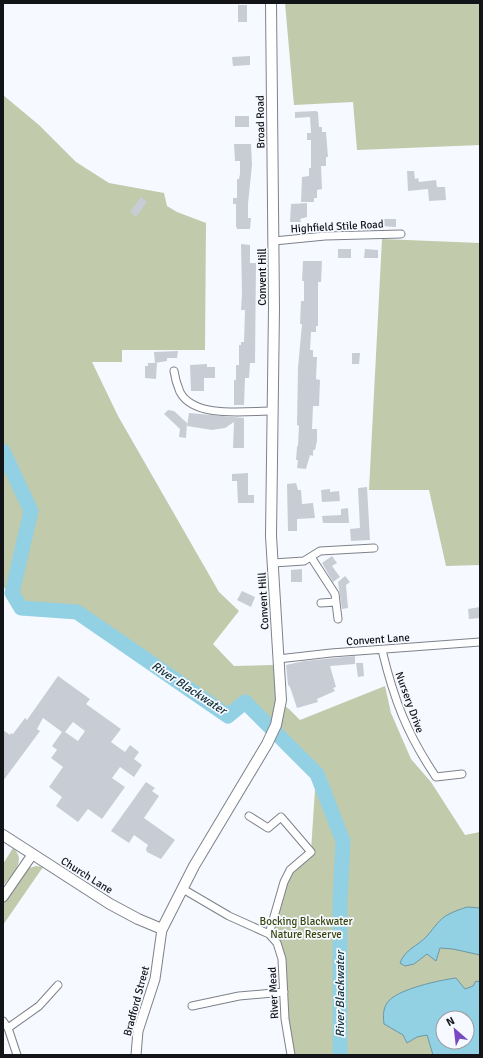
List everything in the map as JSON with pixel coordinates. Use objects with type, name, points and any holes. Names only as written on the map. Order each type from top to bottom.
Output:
[{"type":"main road","name":"Broad Road","points":[[271,3],[274,241]]},
{"type":"main road","name":"Convent Hill","points":[[162,929],[194,866],[267,744],[276,725],[280,710],[271,536],[274,241]]},
{"type":"main road","name":"Church Lane","points":[[3,835],[110,904],[138,919],[162,929]]},
{"type":"street","name":"Highfield Stile Road","points":[[274,241],[325,236],[401,234]]},
{"type":"street","points":[[174,371],[180,393],[192,404],[202,409],[218,411],[272,411]]},
{"type":"street","points":[[273,563],[304,561],[320,551],[374,548]]},
{"type":"street","points":[[311,557],[335,594],[338,619]]},
{"type":"street","points":[[321,603],[336,602]]},
{"type":"street","name":"Convent Lane","points":[[278,659],[331,653],[480,642]]},
{"type":"street","name":"Nursery Drive","points":[[382,650],[398,706],[408,731],[419,752],[436,777],[462,774]]},
{"type":"street","points":[[183,889],[229,916],[269,934],[284,882],[290,870],[310,852],[281,817],[268,828],[249,816]]},
{"type":"street","points":[[3,897],[32,855]]},
{"type":"street","name":"Bradford Street","points":[[136,1055],[138,1031],[155,979],[162,929]]},
{"type":"street","name":"River Mead","points":[[269,934],[277,943],[280,950],[285,1019],[291,1055]]},
{"type":"street","points":[[8,1028],[41,1008],[58,985]]},
{"type":"street","points":[[192,1006],[239,996],[284,992]]},
{"type":"street","points":[[3,1020],[8,1028],[17,1055]]},
{"type":"green space","points":[[285,3],[480,3],[480,145],[357,150],[353,102],[294,105]]},
{"type":"green space","name":"Bocking Blackwater Nature Reserve","points":[[3,95],[39,125],[76,162],[109,183],[164,193],[167,206],[177,212],[206,223],[205,350],[122,350],[122,362],[92,362],[118,416],[219,592],[239,611],[213,644],[234,666],[273,665],[279,702],[300,720],[385,686],[391,713],[411,759],[431,782],[465,835],[480,832],[480,1055],[291,1055],[282,959],[269,934],[284,882],[311,851],[316,774],[246,702],[228,716],[77,612],[21,608],[12,593],[3,587]]},
{"type":"green space","points":[[382,239],[480,243],[480,565],[446,566],[429,490],[369,490]]},
{"type":"green space","points":[[13,848],[19,858],[19,863],[14,873],[3,886],[3,864]]},
{"type":"green space","points":[[36,866],[43,867],[3,925],[3,903],[26,869]]},
{"type":"water","points":[[467,907],[480,908],[480,955],[453,949],[440,948],[436,961],[427,954],[414,964],[405,966],[400,963],[405,954],[427,936],[442,918]]},
{"type":"water","points":[[456,978],[465,989],[473,986],[476,981],[480,982],[480,1055],[433,1055],[427,1035],[417,1037],[407,1043],[403,1035],[384,1024],[383,1015],[385,1008],[387,1003],[392,998],[409,989]]},
{"type":"building","points":[[238,5],[247,5],[247,22],[238,22]]},
{"type":"building","points":[[250,56],[250,65],[233,66],[232,57]]},
{"type":"building","points":[[295,112],[318,112],[319,127],[322,127],[322,132],[326,132],[328,157],[326,157],[326,166],[321,166],[322,189],[317,190],[317,198],[314,198],[314,202],[301,202],[302,177],[309,176],[309,168],[311,168],[311,140],[307,140],[307,133],[311,133],[310,117],[295,118]]},
{"type":"building","points":[[235,116],[249,116],[249,127],[235,127]]},
{"type":"building","points":[[234,144],[251,144],[252,165],[248,204],[248,218],[251,218],[250,229],[237,229],[236,226],[236,204],[233,204],[233,198],[237,198],[237,179],[239,179],[240,174],[240,161],[235,161]]},
{"type":"building","points":[[407,171],[414,171],[415,179],[418,178],[419,182],[436,180],[437,187],[445,187],[446,200],[429,201],[428,189],[408,191]]},
{"type":"building","points":[[141,197],[147,202],[136,217],[130,212]]},
{"type":"building","points":[[307,203],[307,217],[300,219],[301,222],[290,222],[291,204]]},
{"type":"building","points":[[381,219],[396,219],[396,227],[381,226]]},
{"type":"building","points":[[241,244],[250,245],[250,263],[256,263],[255,363],[250,363],[249,378],[245,378],[244,405],[234,405],[234,380],[236,380],[236,365],[239,365],[239,345],[241,345],[241,342],[244,342],[245,310],[241,310]]},
{"type":"building","points":[[338,249],[351,249],[351,258],[338,258]]},
{"type":"building","points":[[365,249],[378,250],[378,258],[364,258]]},
{"type":"building","points":[[303,261],[322,261],[321,282],[318,282],[318,326],[316,326],[316,332],[311,332],[310,350],[313,350],[313,357],[317,357],[316,379],[320,380],[319,406],[313,406],[312,429],[317,429],[317,441],[315,450],[313,450],[313,456],[310,455],[306,469],[297,468],[298,460],[296,460],[299,426],[297,425],[298,368],[302,324],[300,324],[301,301],[304,301],[304,281],[302,281]]},
{"type":"building","points":[[178,351],[177,358],[167,358],[167,361],[155,363],[154,352]]},
{"type":"building","points":[[352,353],[360,353],[359,364],[352,364]]},
{"type":"building","points":[[148,363],[157,363],[156,379],[145,378],[145,366],[148,366]]},
{"type":"building","points":[[207,364],[207,367],[215,367],[215,378],[204,378],[204,391],[191,391],[190,365]]},
{"type":"building","points":[[168,410],[174,411],[187,423],[186,438],[179,437],[180,429],[164,414]]},
{"type":"building","points":[[189,413],[244,418],[244,448],[233,448],[234,422],[225,428],[212,430],[187,426]]},
{"type":"building","points":[[248,473],[248,495],[254,495],[254,503],[238,503],[237,481],[232,481],[232,474]]},
{"type":"building","points":[[296,483],[298,490],[301,490],[302,504],[313,503],[315,518],[297,519],[297,531],[288,531],[287,484]]},
{"type":"building","points":[[367,487],[370,540],[351,541],[350,529],[360,528],[358,488]]},
{"type":"building","points":[[330,489],[330,492],[339,491],[340,501],[322,502],[321,490]]},
{"type":"building","points":[[348,508],[349,523],[323,523],[322,516],[341,515],[341,509]]},
{"type":"building","points":[[332,556],[337,563],[332,566],[340,577],[333,582],[322,563]]},
{"type":"building","points":[[302,569],[302,582],[291,582],[291,570]]},
{"type":"building","points":[[345,576],[350,582],[346,585],[348,608],[342,609],[338,582]]},
{"type":"building","points":[[242,591],[255,597],[251,607],[237,600]]},
{"type":"building","points":[[480,607],[480,618],[469,619],[468,609]]},
{"type":"building","points":[[355,656],[355,664],[330,666],[336,687],[333,688],[335,691],[317,699],[318,702],[297,708],[288,685],[286,665],[304,661]]},
{"type":"building","points":[[356,663],[363,663],[364,676],[358,677]]},
{"type":"building","points":[[58,676],[90,699],[86,704],[121,729],[111,742],[125,752],[130,745],[139,752],[134,759],[142,765],[134,777],[120,767],[112,778],[125,787],[102,819],[88,809],[78,822],[56,806],[62,797],[49,787],[63,767],[51,758],[57,750],[52,746],[62,732],[43,718],[37,729],[40,731],[3,781],[3,730],[10,735],[11,733],[13,734],[25,718],[27,720]],"holes":[[[73,722],[85,731],[78,741],[65,732]]]},
{"type":"building","points":[[146,782],[155,788],[152,791],[159,796],[144,818],[175,840],[161,859],[147,852],[146,849],[148,845],[134,835],[129,843],[111,831]]},
{"type":"waterway","name":"River Blackwater","points":[[3,451],[31,511],[12,593],[21,608],[77,612],[228,716],[245,702],[317,774],[343,841],[340,901],[340,1055]]}]
